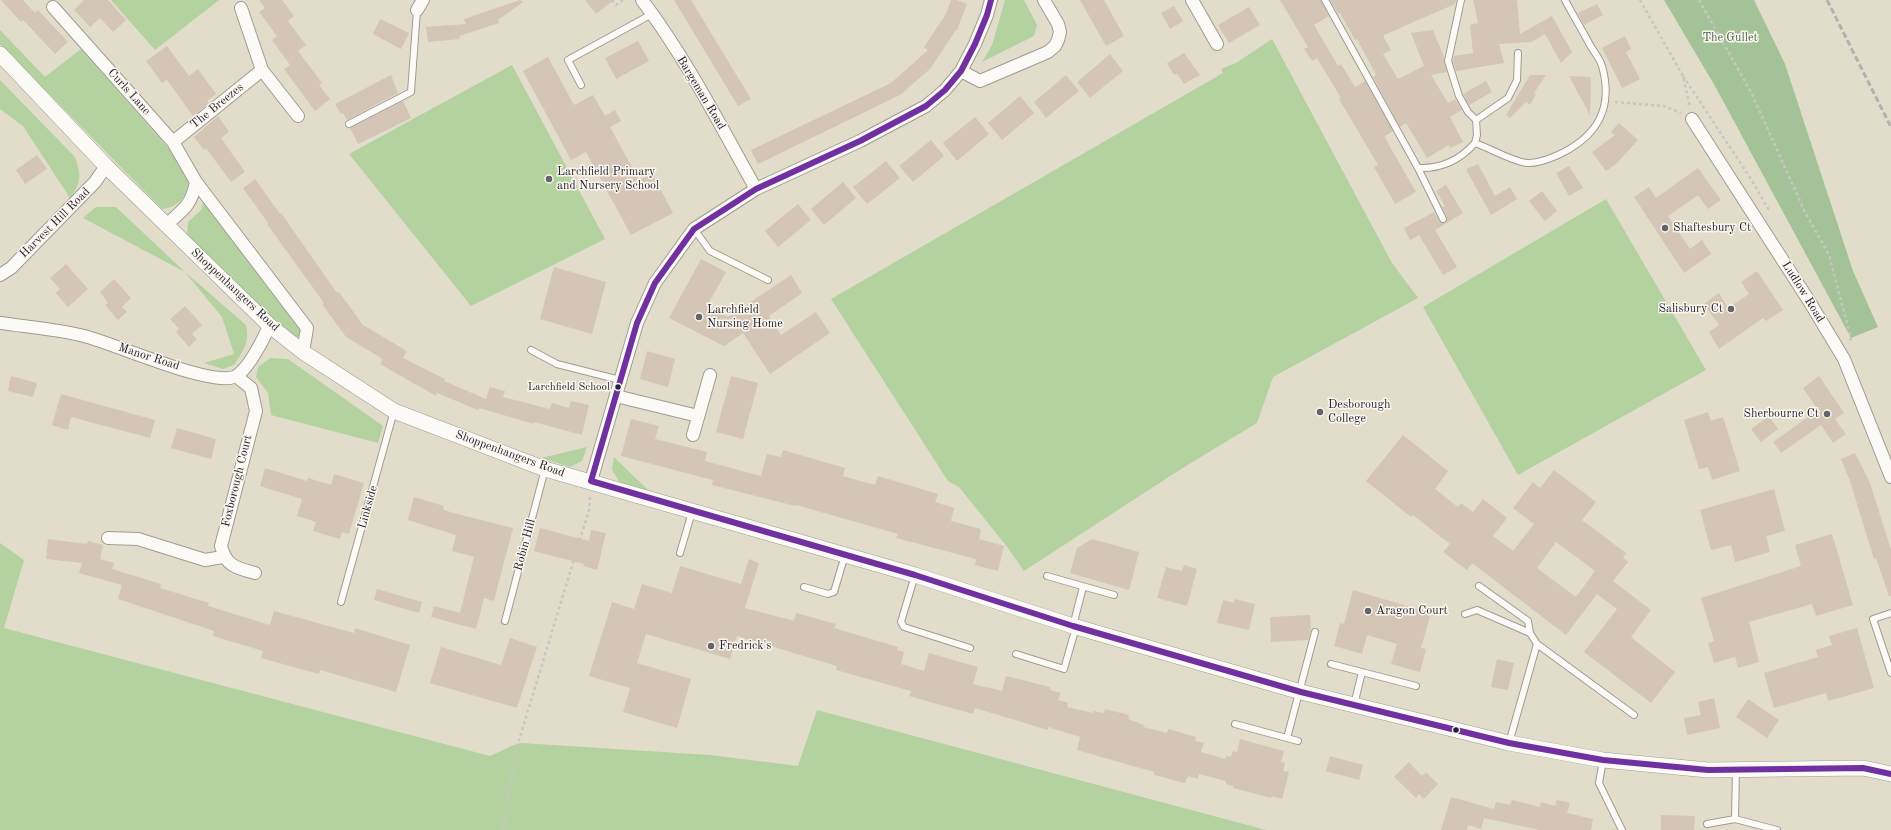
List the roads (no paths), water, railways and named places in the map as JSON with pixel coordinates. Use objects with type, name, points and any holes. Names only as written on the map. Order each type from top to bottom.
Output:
[{"type":"street","name":"Bargeman Road","points":[[642,0],[707,102],[756,189]]},
{"type":"street","points":[[590,481],[637,323],[655,283],[694,229],[756,189],[860,141],[926,106],[945,90],[961,71],[987,16],[991,0]]},
{"type":"street","points":[[961,71],[980,81],[1048,52],[1058,40],[1060,32],[1058,24],[1044,0]]},
{"type":"street","points":[[1192,0],[1217,44]]},
{"type":"street","name":"Curls Lane","points":[[53,7],[173,142],[196,182],[307,328],[302,352]]},
{"type":"street","points":[[241,8],[262,70],[298,116]]},
{"type":"street","name":"Shoppenhangers Road","points":[[0,54],[106,166],[269,325],[302,352],[394,411],[545,469],[915,575],[1074,626],[1301,692],[1509,743],[1603,760],[1708,770],[1863,768],[1891,774]]},
{"type":"street","name":"The Breezes","points":[[173,142],[262,70]]},
{"type":"street","name":"Ludlow Road","points":[[1692,119],[1809,301],[1844,359],[1891,477]]},
{"type":"street","name":"Harvest Hill Road","points":[[0,275],[11,268],[95,182],[106,166]]},
{"type":"street","points":[[166,225],[188,206],[193,197],[196,182]]},
{"type":"street","name":"Manor Road","points":[[0,323],[84,336],[178,368],[221,379],[236,376]]},
{"type":"street","points":[[236,376],[264,341],[269,325]]},
{"type":"street","points":[[693,435],[710,375]]},
{"type":"street","name":"Foxborough Court","points":[[224,557],[221,546],[256,410],[251,388],[236,376]]},
{"type":"street","points":[[616,396],[698,416]]},
{"type":"street","points":[[108,538],[138,539],[205,560],[224,557],[234,567],[255,573]]},
{"type":"lane","points":[[1325,0],[1418,168],[1443,218]]},
{"type":"lane","points":[[1418,168],[1430,169],[1450,163],[1467,153],[1475,143],[1477,135],[1476,120],[1468,112],[1459,96],[1448,61],[1461,0]]},
{"type":"lane","points":[[1475,143],[1528,163],[1543,161],[1569,150],[1589,136],[1600,118],[1604,102],[1604,79],[1601,65],[1565,0]]},
{"type":"lane","points":[[349,124],[410,92],[420,5]]},
{"type":"lane","points":[[581,86],[568,60],[652,14]]},
{"type":"lane","points":[[1476,120],[1508,98],[1517,80],[1518,54]]},
{"type":"lane","points":[[694,229],[710,251],[768,280]]},
{"type":"lane","points":[[531,350],[563,366],[620,380]]},
{"type":"lane","name":"Linkside","points":[[341,602],[394,411]]},
{"type":"lane","name":"Robin Hill","points":[[506,621],[545,469]]},
{"type":"lane","points":[[680,553],[692,510]]},
{"type":"lane","points":[[804,587],[828,594],[834,592],[845,555]]},
{"type":"lane","points":[[915,575],[901,622],[904,627],[970,648]]},
{"type":"lane","points":[[1047,576],[1114,595]]},
{"type":"lane","points":[[1016,654],[1064,669],[1083,586]]},
{"type":"lane","points":[[1479,586],[1528,621],[1530,633],[1537,644],[1634,715]]},
{"type":"lane","points":[[1465,614],[1477,610],[1530,633]]},
{"type":"lane","points":[[1891,613],[1873,619],[1891,673]]},
{"type":"lane","points":[[1287,738],[1301,692],[1315,632]]},
{"type":"lane","points":[[1509,743],[1537,644]]},
{"type":"lane","points":[[1331,664],[1416,686]]},
{"type":"lane","points":[[1354,705],[1362,672]]},
{"type":"lane","points":[[1235,724],[1298,741]]},
{"type":"lane","points":[[1603,760],[1599,783],[1622,830]]},
{"type":"lane","points":[[1735,819],[1736,770]]},
{"type":"lane","points":[[1707,824],[1735,819],[1777,830]]},
{"type":"railway","points":[[1827,0],[1891,127]]},
{"type":"place","name":"Larchfield Primary and Nursery School","points":[[549,179]]},
{"type":"place","name":"Shaftesbury Ct","points":[[1665,228]]},
{"type":"place","name":"Salisbury Ct","points":[[1731,309]]},
{"type":"place","name":"Larchfield Nursing Home","points":[[699,317]]},
{"type":"place","name":"Larchfield School","points":[[618,387]]},
{"type":"place","name":"Desborough College","points":[[1320,412]]},
{"type":"place","name":"Sherbourne Ct","points":[[1827,414]]},
{"type":"place","name":"Aragon Court","points":[[1368,611]]},
{"type":"place","name":"Fredrick's","points":[[711,646]]},
{"type":"park label","name":"The Gullet","points":[[1730,38]]}]
